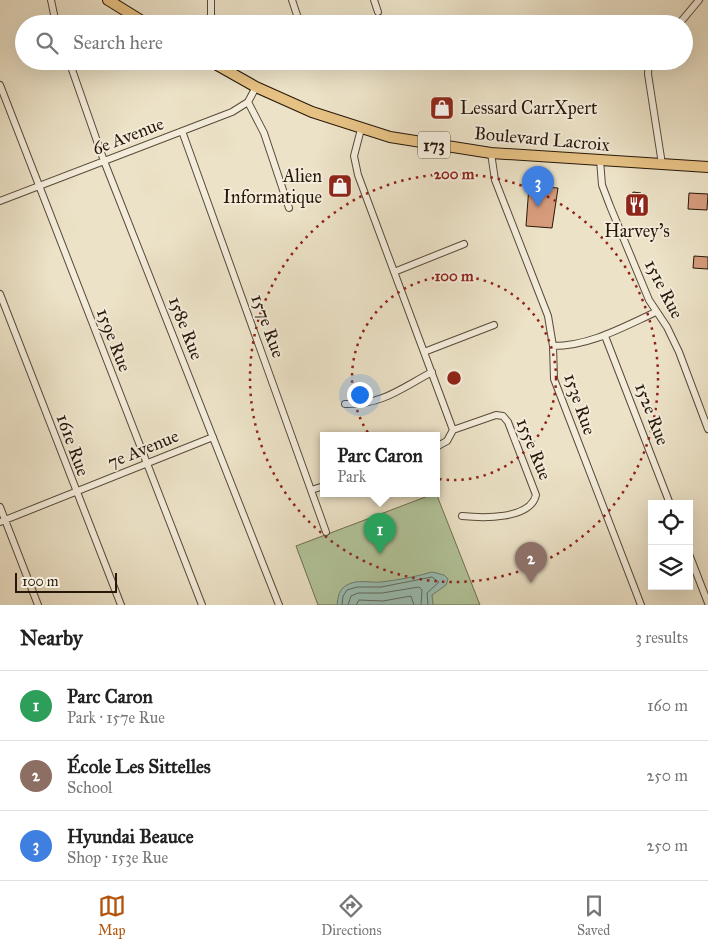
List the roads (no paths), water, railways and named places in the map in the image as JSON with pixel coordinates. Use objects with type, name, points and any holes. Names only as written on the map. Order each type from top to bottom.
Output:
[{"type":"main road","points":[[108,0],[132,15]]},
{"type":"main road","name":"Boulevard Lacroix","points":[[227,70],[312,112],[361,129],[420,143],[491,153],[708,167]]},
{"type":"street","points":[[51,0],[54,15]]},
{"type":"street","points":[[211,0],[211,15]]},
{"type":"street","points":[[292,0],[297,15]]},
{"type":"street","points":[[374,0],[378,12]]},
{"type":"street","points":[[686,15],[699,0]]},
{"type":"street","name":"158e Rue","points":[[72,70],[104,161],[279,605]]},
{"type":"street","points":[[648,70],[662,164]]},
{"type":"street","name":"159e Rue","points":[[0,85],[202,605]]},
{"type":"street","points":[[256,86],[248,102],[264,133],[289,208]]},
{"type":"street","name":"6e Avenue","points":[[0,201],[232,112],[248,102]]},
{"type":"street","points":[[361,129],[354,156],[356,169],[452,430],[447,440],[440,444]]},
{"type":"street","name":"157e Rue","points":[[182,131],[326,532]]},
{"type":"street","name":"153e Rue","points":[[491,153],[495,180],[544,304],[553,346],[554,379],[641,605]]},
{"type":"street","name":"151e Rue","points":[[600,160],[602,185],[610,206],[656,312],[667,327],[679,352],[708,429]]},
{"type":"street","points":[[394,272],[464,244]]},
{"type":"street","name":"161e Rue","points":[[0,294],[75,492],[121,605]]},
{"type":"street","points":[[553,346],[566,346],[605,336],[656,312]]},
{"type":"street","points":[[424,352],[494,325]]},
{"type":"street","name":"152e Rue","points":[[605,336],[668,500]]},
{"type":"street","points":[[345,404],[363,404],[378,401],[432,372]]},
{"type":"street","name":"155e Rue","points":[[452,430],[496,415],[504,416],[536,495],[534,503],[526,509],[490,518],[462,516]]},
{"type":"street","name":"7e Avenue","points":[[2,521],[213,437]]},
{"type":"street","points":[[311,490],[320,487]]},
{"type":"street","points":[[0,507],[2,521],[38,605]]},
{"type":"street","points":[[693,564],[708,603]]},
{"type":"water","points":[[432,572],[444,575],[448,579],[446,585],[432,595],[433,605],[337,605],[338,596],[341,591],[351,583],[387,581]]},
{"type":"place","name":"Lessard CarrXpert","points":[[442,108]]},
{"type":"place","name":"Alien Informatique","points":[[340,186]]},
{"type":"place","name":"Harvey's","points":[[637,205]]},
{"type":"place","name":"Hyundai Beauce","points":[[538,207]]},
{"type":"place","name":"Parc Caron","points":[[380,554]]},
{"type":"place","name":"École Les Sittelles","points":[[531,583]]}]
